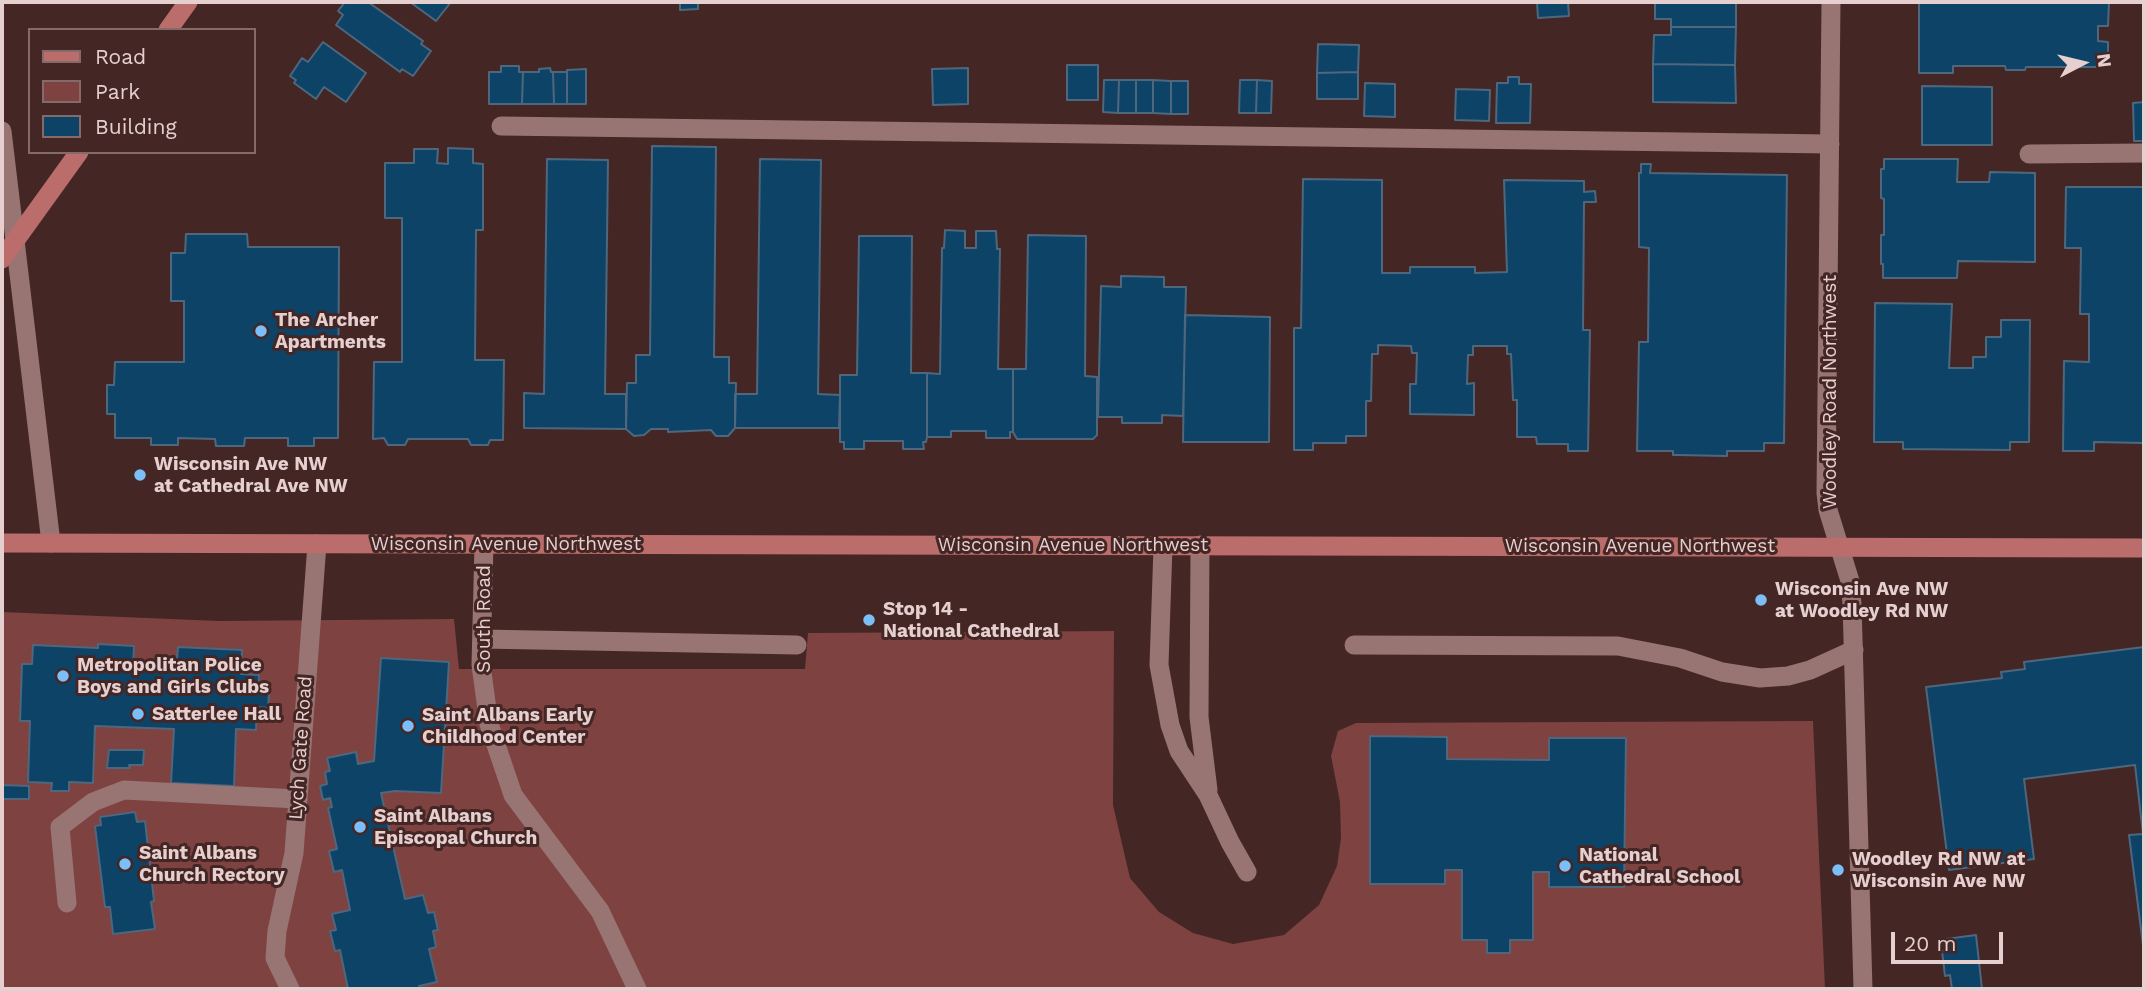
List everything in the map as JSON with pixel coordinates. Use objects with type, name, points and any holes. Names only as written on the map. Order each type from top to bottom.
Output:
[{"type":"main road","points":[[169,28],[188,2]]},
{"type":"main road","points":[[2,259],[78,154]]},
{"type":"main road","name":"Wisconsin Avenue Northwest","points":[[2,543],[2144,548]]},
{"type":"street","name":"Woodley Road Northwest","points":[[1831,2],[1826,493],[1828,510],[1850,581],[1863,989]]},
{"type":"street","points":[[502,126],[1830,144]]},
{"type":"street","points":[[2,131],[51,543]]},
{"type":"street","points":[[2029,154],[2144,153]]},
{"type":"street","name":"Lych Gate Road","points":[[290,989],[275,958],[277,931],[294,853],[317,544]]},
{"type":"street","name":"South Road","points":[[484,544],[481,665],[489,724],[513,795],[600,912],[637,989]]},
{"type":"street","points":[[1163,545],[1158,666],[1161,688],[1179,751],[1208,795],[1247,872]]},
{"type":"street","points":[[1200,545],[1199,717],[1208,795]]},
{"type":"street","points":[[482,639],[797,645]]},
{"type":"street","points":[[1354,645],[1618,646],[1680,658],[1722,672],[1760,678],[1788,676],[1810,670],[1854,650]]},
{"type":"street","points":[[66,903],[60,827],[93,802],[124,790],[297,799]]},
{"type":"green space","points":[[2,612],[219,621],[454,619],[459,669],[805,669],[808,633],[1114,631],[1113,805],[1130,878],[1159,912],[1193,933],[1233,944],[1284,935],[1319,905],[1337,866],[1341,838],[1340,802],[1331,756],[1338,731],[1356,723],[1813,721],[1825,989],[2,989]]},
{"type":"building","points":[[345,2],[368,2],[423,41],[421,44],[431,51],[413,76],[402,69],[400,72],[336,25],[343,15],[338,11]]},
{"type":"building","points":[[410,2],[451,2],[436,21]]},
{"type":"building","points":[[680,2],[698,2],[698,9],[680,10]]},
{"type":"building","points":[[1537,2],[1568,2],[1569,16],[1538,18]]},
{"type":"building","points":[[1655,2],[1736,2],[1736,27],[1671,27],[1671,19],[1655,19]]},
{"type":"building","points":[[1919,2],[2109,2],[2108,26],[2098,26],[2098,41],[2108,42],[2108,67],[2026,67],[2025,70],[2006,70],[2005,66],[1953,66],[1953,73],[1919,73]]},
{"type":"building","points":[[1671,27],[1736,27],[1735,65],[1653,64],[1654,35],[1671,35]]},
{"type":"building","points":[[323,42],[366,73],[346,102],[324,87],[316,99],[294,83],[296,80],[290,76],[302,58],[308,62]]},
{"type":"building","points":[[1318,44],[1359,45],[1358,72],[1317,73]]},
{"type":"building","points":[[1653,64],[1735,65],[1736,103],[1653,102]]},
{"type":"building","points":[[1067,65],[1098,65],[1098,100],[1067,100]]},
{"type":"building","points":[[501,66],[519,66],[519,72],[523,72],[522,104],[489,104],[489,72],[501,72]]},
{"type":"building","points":[[550,68],[553,72],[554,104],[522,104],[523,72],[539,72],[539,69]]},
{"type":"building","points":[[968,68],[968,104],[933,105],[932,69]]},
{"type":"building","points":[[586,69],[586,104],[567,104],[567,70]]},
{"type":"building","points":[[553,72],[567,72],[567,104],[554,104]]},
{"type":"building","points":[[1358,72],[1358,99],[1317,99],[1317,73]]},
{"type":"building","points":[[1508,77],[1519,77],[1519,84],[1531,84],[1530,123],[1496,123],[1497,83],[1508,83]]},
{"type":"building","points":[[1104,80],[1119,80],[1118,113],[1103,112]]},
{"type":"building","points":[[1119,80],[1136,80],[1136,113],[1118,113]]},
{"type":"building","points":[[1136,80],[1153,80],[1153,113],[1136,113]]},
{"type":"building","points":[[1153,80],[1171,81],[1171,114],[1153,113]]},
{"type":"building","points":[[1240,80],[1257,80],[1256,113],[1239,113]]},
{"type":"building","points":[[1257,80],[1272,81],[1271,113],[1256,113]]},
{"type":"building","points":[[1171,81],[1188,81],[1188,114],[1171,114]]},
{"type":"building","points":[[1365,83],[1395,84],[1395,117],[1364,116]]},
{"type":"building","points":[[1922,86],[1992,87],[1992,145],[1922,145]]},
{"type":"building","points":[[1456,89],[1490,90],[1489,121],[1455,120]]},
{"type":"building","points":[[2144,102],[2144,141],[2134,141],[2133,103]]},
{"type":"building","points":[[652,146],[716,147],[714,357],[729,357],[729,383],[736,383],[735,428],[728,436],[716,436],[711,430],[668,432],[668,429],[651,429],[644,435],[634,436],[626,429],[627,383],[636,383],[636,355],[650,355]]},
{"type":"building","points":[[448,148],[473,149],[473,163],[483,164],[483,230],[476,230],[475,360],[504,360],[503,440],[490,440],[488,445],[471,445],[468,439],[408,439],[405,445],[388,445],[384,438],[373,439],[374,362],[402,362],[402,218],[385,218],[385,163],[414,163],[414,149],[438,149],[437,163],[448,164]]},
{"type":"building","points":[[547,159],[608,160],[605,394],[626,394],[626,429],[524,428],[524,393],[544,394]]},
{"type":"building","points":[[760,159],[821,160],[818,394],[840,395],[839,428],[735,428],[735,394],[757,394]]},
{"type":"building","points":[[1884,159],[1958,159],[1957,182],[1989,182],[1990,172],[2035,173],[2035,262],[1958,261],[1957,278],[1883,278],[1881,235],[1884,235],[1884,199],[1881,198],[1881,169],[1884,169]]},
{"type":"building","points":[[1641,164],[1651,164],[1650,173],[1787,175],[1784,443],[1764,443],[1764,451],[1727,451],[1727,456],[1637,451],[1639,342],[1648,342],[1649,248],[1639,247]]},
{"type":"building","points":[[1303,179],[1382,180],[1382,273],[1410,273],[1410,267],[1475,267],[1475,273],[1507,272],[1504,180],[1584,181],[1584,192],[1595,191],[1596,202],[1584,202],[1583,330],[1590,330],[1588,451],[1568,451],[1568,444],[1537,444],[1536,437],[1517,437],[1517,400],[1513,400],[1511,354],[1507,354],[1507,346],[1473,346],[1473,355],[1468,355],[1467,384],[1474,383],[1474,415],[1410,414],[1410,384],[1416,384],[1417,353],[1412,353],[1411,346],[1378,345],[1378,354],[1372,354],[1371,401],[1366,401],[1366,436],[1346,436],[1346,443],[1313,443],[1313,450],[1294,450],[1294,328],[1301,328]]},
{"type":"building","points":[[2066,187],[2144,187],[2144,443],[2094,442],[2094,451],[2063,451],[2064,361],[2089,362],[2089,314],[2080,314],[2081,248],[2065,248]]},
{"type":"building","points":[[945,230],[965,231],[965,248],[976,248],[976,231],[996,231],[997,249],[1000,249],[998,369],[1013,369],[1013,432],[1010,432],[1010,438],[986,438],[986,431],[951,431],[951,437],[927,437],[927,373],[940,374],[942,248]]},
{"type":"building","name":"The Archer Apartments","points":[[186,234],[247,234],[248,247],[339,247],[338,438],[314,438],[314,446],[288,446],[288,438],[245,438],[244,446],[216,446],[215,439],[178,438],[178,445],[151,445],[151,438],[115,438],[115,414],[107,414],[107,385],[114,385],[115,362],[184,362],[184,301],[171,301],[171,253],[185,253]]},
{"type":"building","points":[[1028,235],[1086,236],[1085,376],[1097,377],[1097,435],[1093,439],[1017,439],[1013,432],[1013,369],[1026,369]]},
{"type":"building","points":[[859,236],[912,236],[911,373],[927,373],[927,437],[926,442],[923,442],[924,449],[903,449],[903,441],[864,441],[864,449],[844,449],[844,442],[840,442],[840,375],[857,375]]},
{"type":"building","points":[[1121,276],[1164,277],[1164,287],[1186,287],[1183,416],[1162,415],[1162,423],[1122,423],[1122,417],[1098,417],[1101,286],[1121,287]]},
{"type":"building","points":[[1875,303],[1952,304],[1949,368],[1973,368],[1973,357],[1986,357],[1986,337],[2001,337],[2001,320],[2030,320],[2029,442],[2010,442],[2010,450],[1903,449],[1903,442],[1874,442]]},
{"type":"building","points":[[1185,315],[1270,317],[1269,442],[1183,442]]},
{"type":"building","name":"Satterlee Hall","points":[[98,644],[134,646],[133,669],[176,671],[178,647],[242,650],[241,674],[259,675],[258,693],[269,694],[268,708],[257,707],[256,730],[236,729],[234,786],[171,783],[174,729],[95,726],[93,783],[69,782],[69,791],[51,791],[52,783],[28,782],[30,721],[20,721],[22,664],[32,664],[33,645],[98,648]]},
{"type":"building","points":[[2144,647],[2144,953],[2129,835],[2143,834],[2135,765],[2024,779],[2034,859],[1949,870],[1926,687],[2002,678],[2001,672],[2025,669],[2024,662]]},
{"type":"building","name":"Saint Albans Episcopal Church","points":[[381,658],[449,662],[441,793],[381,793],[405,899],[423,895],[428,913],[434,912],[438,930],[433,931],[436,947],[429,949],[437,982],[419,986],[420,989],[348,989],[340,950],[335,951],[330,931],[336,930],[332,914],[350,910],[342,870],[334,872],[329,851],[337,849],[328,808],[332,807],[330,798],[323,800],[320,786],[327,784],[325,772],[330,771],[327,758],[356,752],[358,764],[374,761]]},
{"type":"building","points":[[1370,736],[1447,737],[1447,759],[1549,760],[1549,738],[1626,738],[1624,887],[1549,887],[1549,872],[1533,872],[1533,940],[1510,940],[1510,953],[1487,953],[1487,940],[1462,940],[1462,870],[1445,870],[1445,884],[1370,884]]},
{"type":"building","points":[[109,750],[144,750],[143,765],[107,768]]},
{"type":"building","points":[[2,785],[29,786],[29,799],[2,799]]},
{"type":"building","name":"Saint Albans Church Rectory","points":[[135,812],[137,822],[145,821],[155,929],[113,934],[110,907],[105,907],[95,826],[101,825],[100,817]]},
{"type":"building","points":[[1976,935],[1982,989],[1952,989],[1950,975],[1945,976],[1942,951],[1947,950],[1946,939]]},
{"type":"place","name":"The Archer Apartments","points":[[261,331]]},
{"type":"place","name":"Wisconsin Ave NW at Cathedral Ave NW","points":[[140,475]]},
{"type":"place","name":"Wisconsin Ave NW at Woodley Rd NW","points":[[1761,600]]},
{"type":"place","name":"Stop 14 - National Cathedral","points":[[869,620]]},
{"type":"place","name":"Metropolitan Police Boys and Girls Clubs","points":[[63,676]]},
{"type":"place","name":"Satterlee Hall","points":[[138,714]]},
{"type":"place","name":"Saint Albans Early Childhood Center","points":[[408,726]]},
{"type":"place","name":"Saint Albans Episcopal Church","points":[[360,827]]},
{"type":"place","name":"Saint Albans Church Rectory","points":[[125,864]]},
{"type":"place","name":"National Cathedral School","points":[[1565,866]]},
{"type":"place","name":"Woodley Rd NW at Wisconsin Ave NW","points":[[1838,870]]}]
